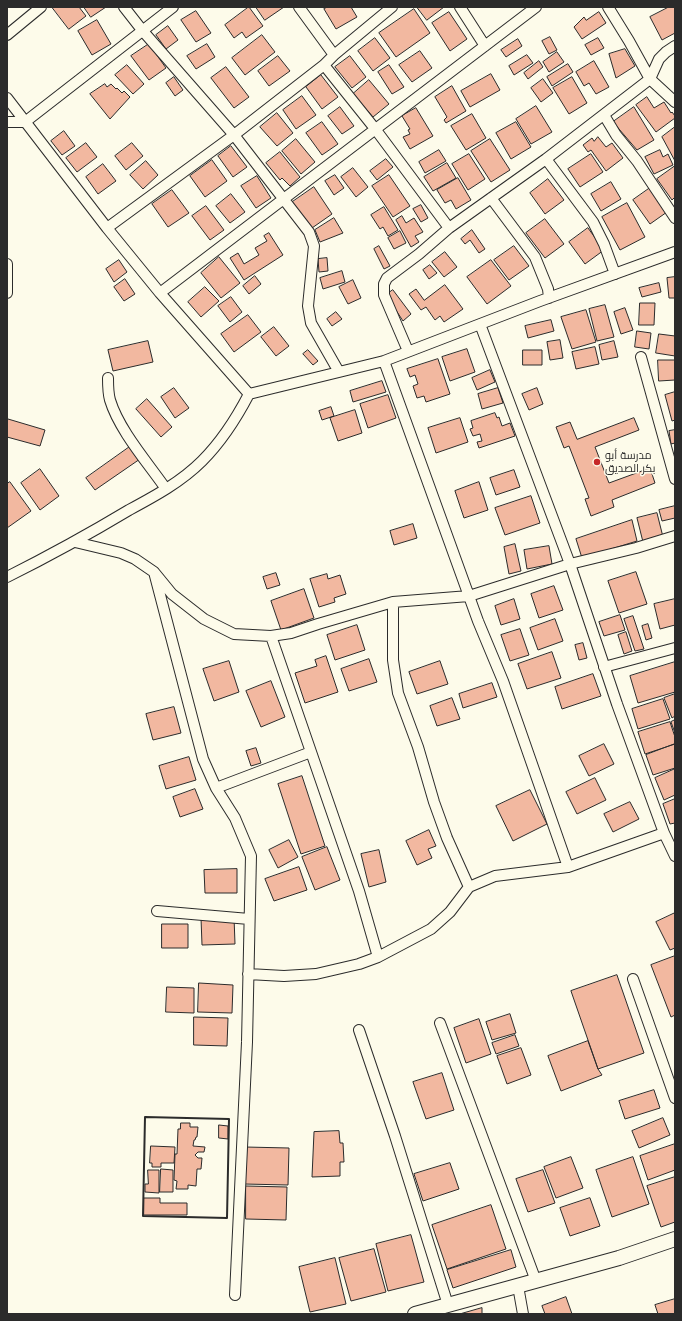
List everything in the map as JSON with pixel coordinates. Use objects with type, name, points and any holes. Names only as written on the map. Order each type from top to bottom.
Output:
[{"type":"street","points":[[7,35],[41,7]]},
{"type":"street","points":[[124,7],[142,30],[234,134],[309,232],[314,246],[308,306],[311,323],[339,372]]},
{"type":"street","points":[[7,122],[25,122],[173,7]]},
{"type":"street","points":[[299,7],[334,55]]},
{"type":"street","points":[[107,228],[324,65],[392,7]]},
{"type":"street","points":[[460,7],[485,46]]},
{"type":"street","points":[[160,293],[536,7]]},
{"type":"street","points":[[608,7],[650,79],[675,102]]},
{"type":"street","points":[[408,351],[386,303],[384,284],[387,278],[450,228],[546,159],[650,79],[659,59],[675,46]]},
{"type":"street","points":[[324,65],[376,130],[450,228]]},
{"type":"street","points":[[7,98],[107,228],[160,293],[249,394]]},
{"type":"street","points":[[604,115],[616,135],[637,161],[675,218]]},
{"type":"street","points":[[546,159],[593,222],[604,244],[615,274]]},
{"type":"street","points":[[492,198],[535,257],[548,289],[550,298]]},
{"type":"street","points":[[7,577],[75,542],[166,489],[190,472],[212,451],[232,424],[249,394],[384,361],[675,252]]},
{"type":"street","points":[[7,264],[7,293]]},
{"type":"street","points":[[480,324],[570,564],[604,667],[664,833],[675,856]]},
{"type":"street","points":[[641,357],[675,479]]},
{"type":"street","points":[[384,361],[478,621],[503,681],[568,867]]},
{"type":"street","points":[[108,378],[109,399],[116,414],[127,434],[166,489]]},
{"type":"street","points":[[75,542],[121,553],[136,560],[154,572],[172,594],[204,619],[234,634],[271,636],[291,633],[393,602],[469,596],[570,564],[636,548],[675,536]]},
{"type":"street","points":[[154,572],[194,730],[203,759],[216,788],[235,818],[251,856],[246,1058],[235,1295]]},
{"type":"street","points":[[393,602],[394,660],[398,693],[418,747],[434,802],[447,838],[469,887]]},
{"type":"street","points":[[271,636],[359,891],[378,957]]},
{"type":"street","points":[[604,667],[675,648]]},
{"type":"street","points":[[216,788],[311,752]]},
{"type":"street","points":[[248,974],[284,976],[316,974],[359,964],[378,957],[431,929],[450,912],[469,887],[495,876],[568,867],[664,833]]},
{"type":"street","points":[[157,911],[249,919]]},
{"type":"street","points":[[634,980],[675,1098]]},
{"type":"street","points":[[440,1023],[536,1281]]},
{"type":"street","points":[[359,1030],[395,1136],[448,1305]]},
{"type":"street","points":[[416,1314],[618,1258],[675,1239]]},
{"type":"street","points":[[518,1286],[523,1314]]},
{"type":"building","points":[[52,7],[79,7],[86,16],[69,29]]},
{"type":"building","points":[[84,7],[106,7],[91,17]]},
{"type":"building","points":[[249,7],[263,26],[246,38],[242,32],[234,38],[225,25]]},
{"type":"building","points":[[256,7],[284,7],[265,20]]},
{"type":"building","points":[[328,7],[351,7],[357,17],[336,29],[324,9]]},
{"type":"building","points":[[417,7],[444,7],[427,20]]},
{"type":"building","points":[[669,7],[675,7],[675,33],[662,40],[650,17]]},
{"type":"building","points":[[414,9],[430,33],[396,57],[379,33]]},
{"type":"building","points":[[196,11],[211,33],[196,42],[181,20]]},
{"type":"building","points":[[449,12],[467,39],[450,51],[432,23]]},
{"type":"building","points":[[599,12],[606,23],[582,39],[574,27],[584,17],[586,20]]},
{"type":"building","points":[[97,20],[111,44],[92,55],[78,31]]},
{"type":"building","points":[[168,26],[178,40],[166,49],[156,35]]},
{"type":"building","points":[[262,35],[275,52],[245,75],[232,58]]},
{"type":"building","points":[[550,37],[557,50],[549,54],[542,41]]},
{"type":"building","points":[[375,38],[390,58],[373,71],[358,51]]},
{"type":"building","points":[[598,38],[604,48],[591,55],[585,45]]},
{"type":"building","points":[[518,39],[522,46],[506,57],[501,50]]},
{"type":"building","points":[[149,44],[166,68],[149,80],[131,56]]},
{"type":"building","points":[[207,44],[215,57],[196,69],[187,56]]},
{"type":"building","points":[[625,49],[635,66],[616,78],[609,54]]},
{"type":"building","points":[[420,51],[432,68],[412,82],[399,65]]},
{"type":"building","points":[[557,52],[564,62],[549,72],[543,62]]},
{"type":"building","points":[[527,55],[533,63],[514,75],[509,66]]},
{"type":"building","points":[[278,56],[290,71],[269,86],[258,71]]},
{"type":"building","points":[[350,56],[366,77],[352,88],[335,67]]},
{"type":"building","points":[[539,61],[543,67],[528,79],[524,73]]},
{"type":"building","points":[[594,61],[609,87],[596,94],[589,83],[584,86],[576,72]]},
{"type":"building","points":[[568,64],[573,72],[552,86],[547,77]]},
{"type":"building","points":[[127,65],[144,84],[133,94],[115,75]]},
{"type":"building","points":[[389,65],[404,87],[392,94],[378,72]]},
{"type":"building","points":[[226,67],[249,97],[234,108],[211,78]]},
{"type":"building","points":[[491,74],[500,90],[470,107],[461,91]]},
{"type":"building","points":[[321,75],[338,97],[322,109],[306,87]]},
{"type":"building","points":[[174,77],[183,90],[175,96],[166,83]]},
{"type":"building","points":[[572,77],[587,103],[569,114],[553,88]]},
{"type":"building","points":[[543,79],[553,93],[541,102],[531,88]]},
{"type":"building","points":[[369,80],[389,104],[373,117],[353,94]]},
{"type":"building","points":[[105,84],[107,87],[111,84],[122,93],[124,91],[130,97],[110,119],[90,94]]},
{"type":"building","points":[[452,86],[466,111],[446,123],[444,120],[447,117],[435,97]]},
{"type":"building","points":[[302,96],[316,115],[296,129],[283,110]]},
{"type":"building","points":[[647,97],[654,108],[664,102],[671,113],[672,112],[675,116],[675,118],[656,132],[636,105]]},
{"type":"building","points":[[536,106],[552,132],[531,144],[516,119]]},
{"type":"building","points":[[340,107],[354,126],[342,134],[328,116]]},
{"type":"building","points":[[634,107],[654,140],[637,150],[613,122]]},
{"type":"building","points":[[416,108],[433,136],[410,149],[403,137],[410,134],[408,130],[410,129],[402,116]]},
{"type":"building","points":[[277,113],[293,133],[277,146],[260,127]]},
{"type":"building","points":[[472,114],[486,138],[466,150],[451,126]]},
{"type":"building","points":[[322,122],[338,144],[322,155],[306,133]]},
{"type":"building","points":[[516,122],[531,147],[511,159],[496,133]]},
{"type":"building","points":[[675,127],[675,161],[662,137]]},
{"type":"building","points":[[64,131],[75,146],[62,155],[51,141]]},
{"type":"building","points":[[598,137],[606,147],[612,143],[623,158],[606,171],[591,150],[588,152],[583,145],[592,138],[594,141]]},
{"type":"building","points":[[296,139],[315,162],[301,174],[282,151]]},
{"type":"building","points":[[490,139],[510,170],[491,182],[471,151]]},
{"type":"building","points":[[86,143],[97,157],[77,172],[66,158]]},
{"type":"building","points":[[132,143],[143,156],[126,170],[115,156]]},
{"type":"building","points":[[231,146],[247,167],[233,177],[218,156]]},
{"type":"building","points":[[439,150],[446,161],[425,173],[419,162]]},
{"type":"building","points":[[660,150],[663,157],[668,154],[673,165],[654,174],[645,157]]},
{"type":"building","points":[[280,152],[300,177],[290,186],[282,178],[280,180],[266,163]]},
{"type":"building","points":[[469,154],[485,179],[468,190],[452,164]]},
{"type":"building","points":[[591,154],[603,172],[580,187],[568,169]]},
{"type":"building","points":[[386,159],[393,167],[377,180],[370,171]]},
{"type":"building","points":[[212,160],[227,181],[205,197],[190,176]]},
{"type":"building","points":[[146,161],[158,175],[143,189],[130,175]]},
{"type":"building","points":[[447,163],[456,178],[433,191],[424,177]]},
{"type":"building","points":[[103,164],[116,181],[98,194],[86,177]]},
{"type":"building","points":[[675,166],[675,197],[672,200],[657,179]]},
{"type":"building","points":[[353,168],[368,187],[356,197],[341,177]]},
{"type":"building","points":[[335,175],[344,188],[334,195],[325,181]]},
{"type":"building","points":[[389,175],[410,206],[393,217],[372,186]]},
{"type":"building","points":[[257,176],[271,198],[256,208],[241,186]]},
{"type":"building","points":[[458,178],[471,200],[456,209],[451,200],[445,203],[437,190]]},
{"type":"building","points":[[548,179],[564,200],[545,214],[530,193]]},
{"type":"building","points":[[611,182],[621,199],[601,211],[591,194]]},
{"type":"building","points":[[314,187],[332,214],[312,228],[291,203]]},
{"type":"building","points":[[650,188],[667,212],[650,224],[633,200]]},
{"type":"building","points":[[172,190],[189,213],[168,227],[152,204]]},
{"type":"building","points":[[231,194],[245,212],[230,223],[216,206]]},
{"type":"building","points":[[627,203],[645,237],[620,250],[602,217]]},
{"type":"building","points":[[421,205],[428,218],[421,222],[413,209]]},
{"type":"building","points":[[206,206],[224,230],[210,240],[192,216]]},
{"type":"building","points":[[384,207],[398,230],[388,236],[383,227],[380,229],[371,215]]},
{"type":"building","points":[[402,216],[406,223],[414,218],[423,232],[415,236],[419,242],[411,247],[396,220]]},
{"type":"building","points":[[334,218],[343,233],[320,242],[315,230]]},
{"type":"building","points":[[545,219],[564,244],[545,258],[526,233]]},
{"type":"building","points":[[588,228],[604,250],[585,264],[569,242]]},
{"type":"building","points":[[472,230],[485,249],[479,253],[470,240],[465,244],[461,239]]},
{"type":"building","points":[[400,231],[406,243],[394,249],[388,238]]},
{"type":"building","points":[[269,233],[283,255],[244,280],[230,258],[238,253],[244,264],[259,255],[255,248],[267,241],[264,236]]},
{"type":"building","points":[[379,246],[390,266],[384,269],[374,249]]},
{"type":"building","points":[[514,246],[529,266],[509,280],[494,260]]},
{"type":"building","points":[[445,252],[457,267],[444,277],[432,262]]},
{"type":"building","points":[[219,257],[240,283],[221,298],[201,273]]},
{"type":"building","points":[[327,258],[328,271],[319,272],[318,259]]},
{"type":"building","points":[[119,260],[127,272],[114,282],[106,269]]},
{"type":"building","points":[[491,260],[511,286],[487,304],[467,277]]},
{"type":"building","points":[[430,265],[437,273],[429,279],[423,270]]},
{"type":"building","points":[[342,271],[345,282],[323,289],[320,278]]},
{"type":"building","points":[[255,276],[261,284],[249,294],[243,286]]},
{"type":"building","points":[[675,277],[675,298],[669,298],[667,278]]},
{"type":"building","points":[[125,279],[135,294],[124,301],[114,287]]},
{"type":"building","points":[[353,280],[361,298],[348,304],[339,287]]},
{"type":"building","points":[[659,283],[661,292],[642,297],[639,288]]},
{"type":"building","points":[[445,285],[463,309],[444,322],[440,316],[435,320],[426,307],[421,310],[409,294],[416,289],[424,300]]},
{"type":"building","points":[[205,287],[219,301],[201,317],[188,302]]},
{"type":"building","points":[[393,290],[411,314],[403,321],[386,295]]},
{"type":"building","points":[[231,297],[242,312],[230,322],[218,306]]},
{"type":"building","points":[[640,303],[655,303],[654,325],[639,325]]},
{"type":"building","points":[[605,305],[614,337],[597,341],[589,309]]},
{"type":"building","points":[[625,308],[633,330],[621,334],[614,312]]},
{"type":"building","points":[[586,310],[596,342],[572,349],[561,317]]},
{"type":"building","points":[[336,312],[342,319],[332,326],[327,319]]},
{"type":"building","points":[[248,315],[261,332],[234,352],[221,334]]},
{"type":"building","points":[[551,320],[554,331],[528,338],[525,326]]},
{"type":"building","points":[[274,327],[289,346],[276,356],[261,337]]},
{"type":"building","points":[[637,331],[651,333],[649,349],[635,347]]},
{"type":"building","points":[[659,334],[675,336],[675,356],[656,353]]},
{"type":"building","points":[[560,340],[563,358],[550,360],[547,342]]},
{"type":"building","points":[[148,341],[153,362],[113,371],[108,350]]},
{"type":"building","points":[[614,341],[618,357],[602,360],[599,345]]},
{"type":"building","points":[[595,347],[599,364],[576,369],[572,352]]},
{"type":"building","points":[[467,349],[475,372],[450,381],[442,357]]},
{"type":"building","points":[[308,350],[318,361],[313,365],[303,354]]},
{"type":"building","points":[[523,350],[542,350],[542,365],[523,365]]},
{"type":"building","points":[[438,359],[450,394],[426,402],[424,396],[417,398],[413,386],[418,384],[415,375],[410,377],[407,369]]},
{"type":"building","points":[[658,360],[675,360],[675,380],[659,381]]},
{"type":"building","points":[[490,370],[495,382],[477,390],[472,378]]},
{"type":"building","points":[[382,381],[386,392],[353,402],[350,391]]},
{"type":"building","points":[[174,388],[189,408],[175,418],[161,397]]},
{"type":"building","points":[[498,388],[503,403],[482,409],[478,394]]},
{"type":"building","points":[[537,388],[543,404],[529,410],[522,394]]},
{"type":"building","points":[[675,392],[675,420],[672,421],[665,395]]},
{"type":"building","points":[[388,395],[396,418],[368,428],[360,404]]},
{"type":"building","points":[[147,399],[172,427],[161,437],[136,409]]},
{"type":"building","points":[[331,407],[334,416],[322,420],[319,411]]},
{"type":"building","points":[[355,410],[362,433],[338,441],[330,418]]},
{"type":"building","points":[[495,413],[497,418],[499,417],[502,426],[510,423],[515,436],[479,448],[477,442],[482,441],[480,434],[473,436],[470,429],[473,428],[471,421]]},
{"type":"building","points":[[460,418],[468,442],[436,453],[428,428]]},
{"type":"building","points":[[634,418],[639,430],[595,447],[609,483],[650,468],[655,483],[612,500],[614,507],[591,516],[585,499],[589,498],[569,446],[564,448],[556,427],[570,422],[577,439]]},
{"type":"building","points":[[8,419],[45,430],[40,446],[7,437]]},
{"type":"building","points":[[675,430],[675,443],[671,444],[669,431]]},
{"type":"building","points":[[131,446],[140,459],[95,490],[86,478]]},
{"type":"building","points":[[40,469],[59,496],[40,510],[21,483]]},
{"type":"building","points":[[514,470],[520,487],[496,495],[490,478]]},
{"type":"building","points":[[10,482],[31,511],[7,528],[7,484]]},
{"type":"building","points":[[479,482],[488,510],[464,518],[455,491]]},
{"type":"building","points":[[531,496],[540,523],[505,535],[495,508]]},
{"type":"building","points":[[675,506],[675,518],[662,521],[659,510]]},
{"type":"building","points":[[657,513],[663,537],[643,542],[637,518]]},
{"type":"building","points":[[632,520],[637,541],[582,558],[576,539]]},
{"type":"building","points":[[413,524],[417,538],[394,545],[390,531]]},
{"type":"building","points":[[515,544],[521,571],[509,574],[504,547]]},
{"type":"building","points":[[549,546],[552,564],[527,569],[524,550]]},
{"type":"building","points":[[636,572],[647,604],[619,613],[608,581]]},
{"type":"building","points":[[276,573],[280,585],[267,589],[263,577]]},
{"type":"building","points":[[327,574],[328,579],[340,575],[346,594],[334,598],[335,602],[319,607],[310,579]]},
{"type":"building","points":[[554,586],[563,610],[539,618],[531,594]]},
{"type":"building","points":[[304,589],[314,618],[281,630],[271,601]]},
{"type":"building","points":[[514,599],[520,619],[501,625],[495,606]]},
{"type":"building","points":[[675,599],[675,625],[660,629],[654,604]]},
{"type":"building","points":[[620,615],[625,630],[604,636],[599,622]]},
{"type":"building","points":[[633,616],[644,649],[635,651],[624,619]]},
{"type":"building","points":[[555,619],[563,641],[538,650],[530,628]]},
{"type":"building","points":[[648,624],[652,638],[646,640],[642,626]]},
{"type":"building","points":[[357,625],[365,650],[335,660],[327,635]]},
{"type":"building","points":[[520,629],[529,655],[510,661],[501,635]]},
{"type":"building","points":[[626,632],[632,651],[624,654],[618,635]]},
{"type":"building","points":[[583,643],[587,658],[579,660],[575,645]]},
{"type":"building","points":[[552,652],[561,678],[527,689],[518,664]]},
{"type":"building","points":[[326,656],[338,692],[305,703],[295,673],[317,666],[315,660]]},
{"type":"building","points":[[369,659],[377,682],[349,691],[341,669]]},
{"type":"building","points":[[229,661],[239,692],[214,701],[203,669]]},
{"type":"building","points":[[440,661],[448,684],[417,694],[409,672]]},
{"type":"building","points":[[675,662],[675,692],[638,703],[630,676]]},
{"type":"building","points":[[593,674],[601,696],[562,709],[555,687]]},
{"type":"building","points":[[271,681],[285,717],[261,727],[246,691]]},
{"type":"building","points":[[492,683],[497,697],[463,708],[459,694]]},
{"type":"building","points":[[675,694],[675,716],[672,718],[664,698]]},
{"type":"building","points":[[452,698],[460,719],[437,726],[430,706]]},
{"type":"building","points":[[663,699],[670,719],[638,729],[632,709]]},
{"type":"building","points":[[174,707],[181,733],[153,740],[146,714]]},
{"type":"building","points":[[675,720],[675,733],[671,722]]},
{"type":"building","points":[[670,722],[675,737],[675,744],[645,754],[638,732]]},
{"type":"building","points":[[604,744],[614,764],[589,776],[579,756]]},
{"type":"building","points":[[675,744],[675,768],[653,775],[646,755]]},
{"type":"building","points":[[256,748],[261,763],[251,766],[246,751]]},
{"type":"building","points":[[189,757],[196,780],[166,789],[159,766]]},
{"type":"building","points":[[675,769],[675,795],[664,800],[655,778]]},
{"type":"building","points":[[302,776],[325,846],[301,854],[278,784]]},
{"type":"building","points":[[595,778],[606,800],[577,814],[566,792]]},
{"type":"building","points":[[195,789],[203,809],[180,817],[173,797]]},
{"type":"building","points":[[530,790],[547,824],[513,841],[496,806]]},
{"type":"building","points":[[675,799],[675,823],[670,824],[663,804]]},
{"type":"building","points":[[630,802],[639,819],[613,832],[604,814]]},
{"type":"building","points":[[429,830],[436,846],[428,849],[432,858],[417,865],[406,841]]},
{"type":"building","points":[[289,840],[298,857],[278,868],[269,850]]},
{"type":"building","points":[[327,847],[340,880],[315,890],[302,857]]},
{"type":"building","points":[[379,850],[386,882],[369,887],[361,854]]},
{"type":"building","points":[[299,867],[307,890],[274,901],[265,879]]},
{"type":"building","points":[[237,869],[237,893],[205,893],[204,870]]},
{"type":"building","points":[[675,913],[675,948],[670,950],[656,922]]},
{"type":"building","points":[[234,917],[235,944],[202,945],[201,918]]},
{"type":"building","points":[[162,924],[188,924],[188,948],[162,948]]},
{"type":"building","points":[[675,956],[675,1015],[671,1017],[651,965]]},
{"type":"building","points":[[617,975],[644,1053],[598,1069],[571,991]]},
{"type":"building","points":[[199,983],[233,985],[232,1013],[198,1012]]},
{"type":"building","points":[[167,987],[194,988],[194,1013],[166,1012]]},
{"type":"building","points":[[510,1014],[516,1033],[492,1040],[486,1022]]},
{"type":"building","points":[[194,1017],[228,1018],[227,1046],[194,1045]]},
{"type":"building","points":[[479,1019],[491,1054],[466,1063],[454,1028]]},
{"type":"building","points":[[515,1035],[519,1046],[496,1054],[492,1043]]},
{"type":"building","points":[[588,1041],[598,1069],[602,1075],[561,1091],[548,1056]]},
{"type":"building","points":[[521,1048],[531,1075],[507,1084],[497,1056]]},
{"type":"building","points":[[442,1073],[454,1110],[426,1119],[413,1082]]},
{"type":"building","points":[[654,1090],[660,1108],[625,1119],[619,1101]]},
{"type":"building","points":[[663,1118],[670,1135],[639,1148],[632,1131]]},
{"type":"building","points":[[181,1123],[190,1123],[190,1127],[198,1127],[197,1137],[194,1140],[193,1146],[205,1147],[204,1152],[198,1152],[195,1155],[198,1158],[202,1158],[201,1169],[197,1169],[196,1186],[188,1185],[188,1189],[176,1189],[177,1181],[174,1180],[178,1129],[180,1129]]},
{"type":"building","points":[[219,1125],[228,1126],[228,1139],[219,1138]]},
{"type":"building","points":[[339,1131],[340,1143],[343,1143],[344,1162],[340,1162],[340,1176],[312,1177],[314,1132]]},
{"type":"building","points":[[675,1144],[675,1170],[648,1180],[640,1156]]},
{"type":"building","points":[[151,1146],[175,1147],[174,1163],[161,1163],[161,1167],[152,1167],[152,1163],[150,1163]]},
{"type":"building","points":[[245,1147],[289,1148],[288,1185],[244,1184]]},
{"type":"building","points":[[571,1157],[583,1188],[556,1198],[544,1167]]},
{"type":"building","points":[[633,1157],[649,1204],[612,1217],[596,1170]]},
{"type":"building","points":[[450,1163],[459,1189],[423,1201],[414,1174]]},
{"type":"building","points":[[161,1169],[173,1170],[173,1192],[160,1192]]},
{"type":"building","points":[[148,1170],[159,1170],[159,1193],[145,1192],[145,1184],[148,1184]]},
{"type":"building","points":[[543,1170],[555,1203],[528,1212],[516,1179]]},
{"type":"building","points":[[675,1177],[675,1222],[661,1227],[647,1186]]},
{"type":"building","points":[[246,1186],[287,1187],[286,1220],[246,1219]]},
{"type":"building","points":[[144,1198],[160,1198],[160,1203],[187,1203],[187,1215],[144,1215]]},
{"type":"building","points":[[590,1198],[600,1226],[570,1236],[560,1208]]},
{"type":"building","points":[[491,1205],[506,1249],[447,1269],[432,1225]]},
{"type":"building","points":[[411,1235],[424,1282],[388,1291],[376,1244]]},
{"type":"building","points":[[374,1249],[386,1292],[351,1301],[339,1258]]},
{"type":"building","points":[[511,1250],[516,1267],[453,1288],[447,1270]]},
{"type":"building","points":[[335,1258],[346,1304],[310,1312],[299,1267]]},
{"type":"building","points":[[566,1297],[572,1314],[545,1314],[542,1306]]},
{"type":"building","points":[[675,1299],[675,1314],[658,1314],[655,1305]]},
{"type":"building","points":[[482,1308],[482,1314],[460,1314]]},
{"type":"wall","points":[[145,1117],[229,1119],[227,1218],[143,1216],[145,1117]]},
{"type":"place","name":"مدرسة أبو بكر الصديق","points":[[597,462]]}]
